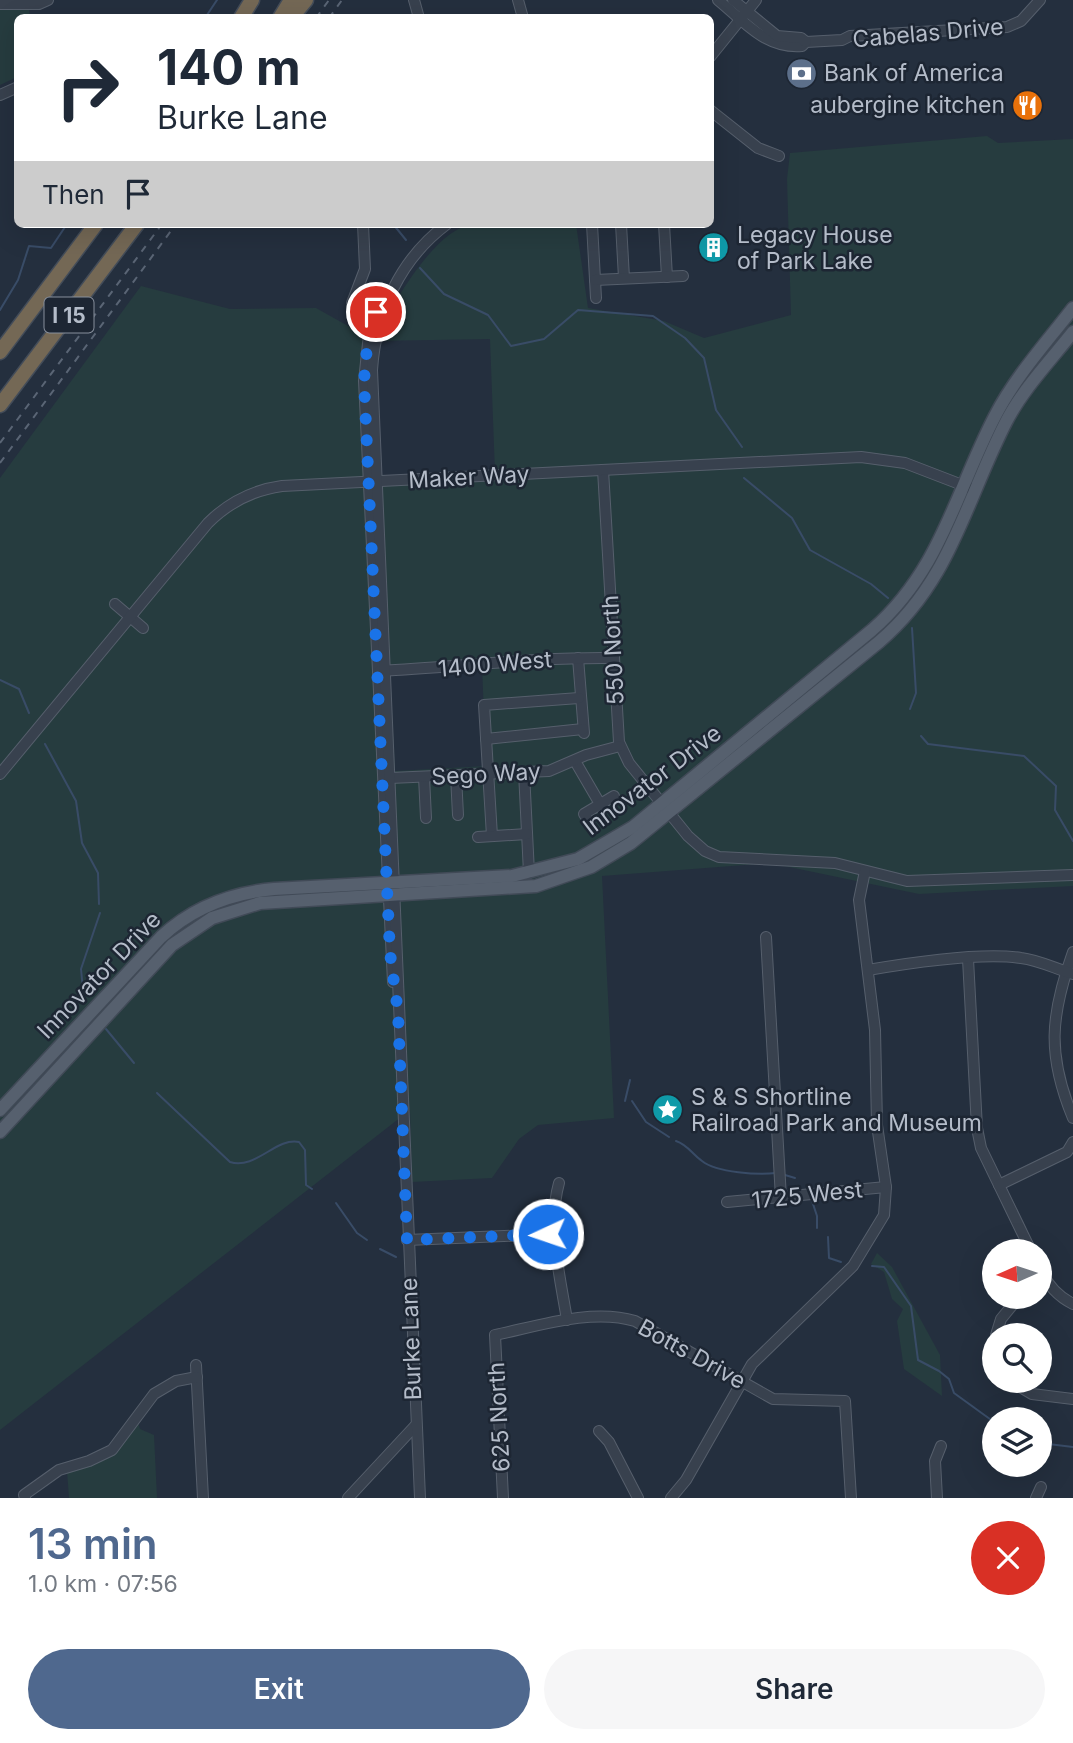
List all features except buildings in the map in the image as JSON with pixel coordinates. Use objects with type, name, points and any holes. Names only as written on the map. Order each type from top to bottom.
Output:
[{"type":"highway","points":[[294,14],[306,0]]},
{"type":"highway","name":"I 15","points":[[0,352],[93,228]]},
{"type":"highway","name":"I 15","points":[[0,405],[134,228]]},
{"type":"main road","name":"Innovator Drive","points":[[971,488],[1004,399],[1073,308]]},
{"type":"main road","name":"Innovator Drive","points":[[0,1110],[161,937],[195,911],[227,898],[261,890],[513,889],[558,880],[612,856],[891,612],[930,561],[1016,405],[1073,332]]},
{"type":"main road","name":"Innovator Drive","points":[[0,1132],[165,952],[194,927],[230,910],[260,903],[529,873],[592,853],[665,808]]},
{"type":"street","points":[[0,4],[39,4],[48,0]]},
{"type":"street","points":[[718,0],[744,15]]},
{"type":"street","points":[[733,0],[744,15]]},
{"type":"street","points":[[714,52],[756,0]]},
{"type":"street","name":"Cabelas Drive","points":[[744,15],[776,46],[802,46],[806,42],[842,40],[850,36],[1001,28],[1021,21],[1040,0]]},
{"type":"street","points":[[714,113],[758,148],[779,156]]},
{"type":"street","points":[[362,228],[365,269],[352,303],[379,313]]},
{"type":"street","name":"Burke Lane","points":[[391,889],[373,482],[372,370],[379,313],[413,257],[443,228]]},
{"type":"street","points":[[594,228],[596,298]]},
{"type":"street","points":[[621,228],[624,278]]},
{"type":"street","points":[[664,228],[667,276]]},
{"type":"street","points":[[595,280],[683,276]]},
{"type":"street","name":"Maker Way","points":[[0,774],[208,523],[240,498],[274,488],[873,457],[905,463],[971,488]]},
{"type":"street","name":"550 North","points":[[603,470],[620,746],[629,763],[693,841],[719,857],[835,863],[890,879],[915,882],[1073,875]]},
{"type":"street","points":[[115,604],[143,628]]},
{"type":"street","points":[[486,738],[583,731],[579,698],[579,658]]},
{"type":"street","name":"1400 West","points":[[381,671],[613,658]]},
{"type":"street","name":"Burke Lane","points":[[381,671],[390,778],[391,961],[398,1012],[420,1498]]},
{"type":"street","points":[[492,836],[484,705],[579,698]]},
{"type":"street","name":"Sego Way","points":[[390,778],[549,771],[620,746]]},
{"type":"street","points":[[575,761],[600,804]]},
{"type":"street","points":[[524,772],[529,873]]},
{"type":"street","points":[[456,776],[458,815]]},
{"type":"street","points":[[424,777],[426,818]]},
{"type":"street","points":[[590,823],[584,814],[614,796]]},
{"type":"street","points":[[478,837],[527,834]]},
{"type":"street","points":[[671,1498],[686,1480],[752,1364],[853,1266],[884,1215],[886,1187],[877,1125],[875,1030],[859,900],[865,871]]},
{"type":"street","points":[[766,937],[781,1198]]},
{"type":"street","points":[[1073,952],[1069,973],[1057,999],[1053,1050],[1057,1076],[1073,1118]]},
{"type":"street","points":[[868,971],[904,964],[1021,958],[1069,973]]},
{"type":"street","points":[[968,960],[977,1128],[981,1148],[1025,1239]]},
{"type":"street","points":[[999,1185],[1067,1152],[1073,1142]]},
{"type":"street","points":[[559,1183],[555,1200],[555,1234],[566,1320]]},
{"type":"street","name":"1725 West","points":[[727,1202],[886,1187]]},
{"type":"street","points":[[407,1240],[555,1234]]},
{"type":"street","points":[[1052,1290],[1073,1304]]},
{"type":"street","name":"Botts Drive","points":[[495,1335],[566,1320],[616,1317],[635,1321],[773,1399],[845,1401],[851,1498]]},
{"type":"street","name":"625 North","points":[[495,1335],[503,1498]]},
{"type":"street","points":[[196,1365],[203,1498]]},
{"type":"street","points":[[24,1496],[60,1470],[112,1450],[153,1394],[176,1381],[197,1377]]},
{"type":"street","points":[[1030,1393],[1073,1399]]},
{"type":"street","points":[[348,1498],[415,1426]]},
{"type":"street","points":[[599,1431],[609,1443],[638,1498]]},
{"type":"street","points":[[937,1498],[935,1461],[941,1446]]},
{"type":"street","points":[[1037,1498],[1041,1487]]},
{"type":"green space","points":[[0,8],[29,9],[30,14],[14,14],[14,78],[0,85]]},
{"type":"green space","points":[[987,136],[998,143],[1073,139],[1073,886],[919,894],[770,863],[602,876],[614,1118],[538,1125],[519,1139],[492,1178],[412,1182],[410,1110],[0,1430],[0,478],[141,286],[230,309],[316,308],[373,340],[402,291],[428,255],[458,229],[577,228],[588,308],[664,321],[704,338],[791,315],[787,179],[790,153]],"holes":[[[490,339],[495,473],[382,481],[373,341]],[[482,665],[486,766],[395,771],[390,670]]]},
{"type":"green space","points":[[877,1253],[892,1267],[940,1355],[942,1396],[904,1369],[897,1321],[903,1309],[892,1299],[884,1272],[871,1264]]},
{"type":"green space","points":[[138,1422],[140,1429],[154,1435],[157,1498],[69,1498],[67,1471],[109,1456],[123,1443]]},
{"type":"waterway","points":[[208,14],[217,0]]},
{"type":"waterway","points":[[0,310],[18,280],[29,246],[51,248],[64,228]]},
{"type":"waterway","points":[[396,228],[406,240]]},
{"type":"waterway","points":[[420,268],[444,294],[488,315],[511,346],[544,339],[578,310],[653,316],[685,338],[704,358],[716,410],[742,447]]},
{"type":"waterway","points":[[744,478],[792,518],[810,550],[871,584],[888,598]]},
{"type":"waterway","points":[[910,709],[916,693],[912,628]]},
{"type":"waterway","points":[[0,680],[19,689],[29,713]]},
{"type":"waterway","points":[[921,736],[928,744],[1024,756],[1056,786],[1055,810],[1073,841]]},
{"type":"waterway","points":[[45,744],[76,801],[82,843],[98,873],[99,904]]},
{"type":"waterway","points":[[84,1001],[81,969],[100,913]]},
{"type":"waterway","points":[[106,1029],[134,1063]]},
{"type":"waterway","points":[[625,1101],[630,1080]]},
{"type":"waterway","points":[[157,1093],[230,1162],[249,1162],[282,1144],[299,1142],[305,1150],[306,1185],[312,1189]]},
{"type":"waterway","points":[[632,1101],[646,1122],[669,1137]]},
{"type":"waterway","points":[[676,1141],[702,1161],[718,1168],[749,1173],[776,1173]]},
{"type":"waterway","points":[[785,1175],[795,1178]]},
{"type":"waterway","points":[[812,1201],[817,1216],[817,1228]]},
{"type":"waterway","points":[[336,1203],[357,1233],[367,1240]]},
{"type":"waterway","points":[[828,1237],[829,1258],[841,1262]]},
{"type":"waterway","points":[[380,1249],[396,1257]]},
{"type":"waterway","points":[[872,1266],[884,1267],[911,1306],[918,1360],[949,1379],[954,1393],[982,1413]]},
{"type":"waterway","points":[[1052,1444],[1073,1447]]},
{"type":"railway","points":[[319,14],[329,0]]},
{"type":"railway","points":[[332,14],[342,0]]},
{"type":"railway","points":[[0,443],[159,228]]},
{"type":"railway","points":[[0,463],[173,228]]},
{"type":"place","name":"Bank of America","points":[[801,73]]},
{"type":"place","name":"aubergine kitchen","points":[[1028,105]]},
{"type":"place","name":"Legacy House of Park Lake","points":[[714,248]]},
{"type":"place","name":"S & S Shortline Railroad Park and Museum","points":[[668,1110]]},
{"type":"route","points":[[376,312],[367,347],[364,381],[390,953],[398,1012],[407,1240],[548,1234]]}]
